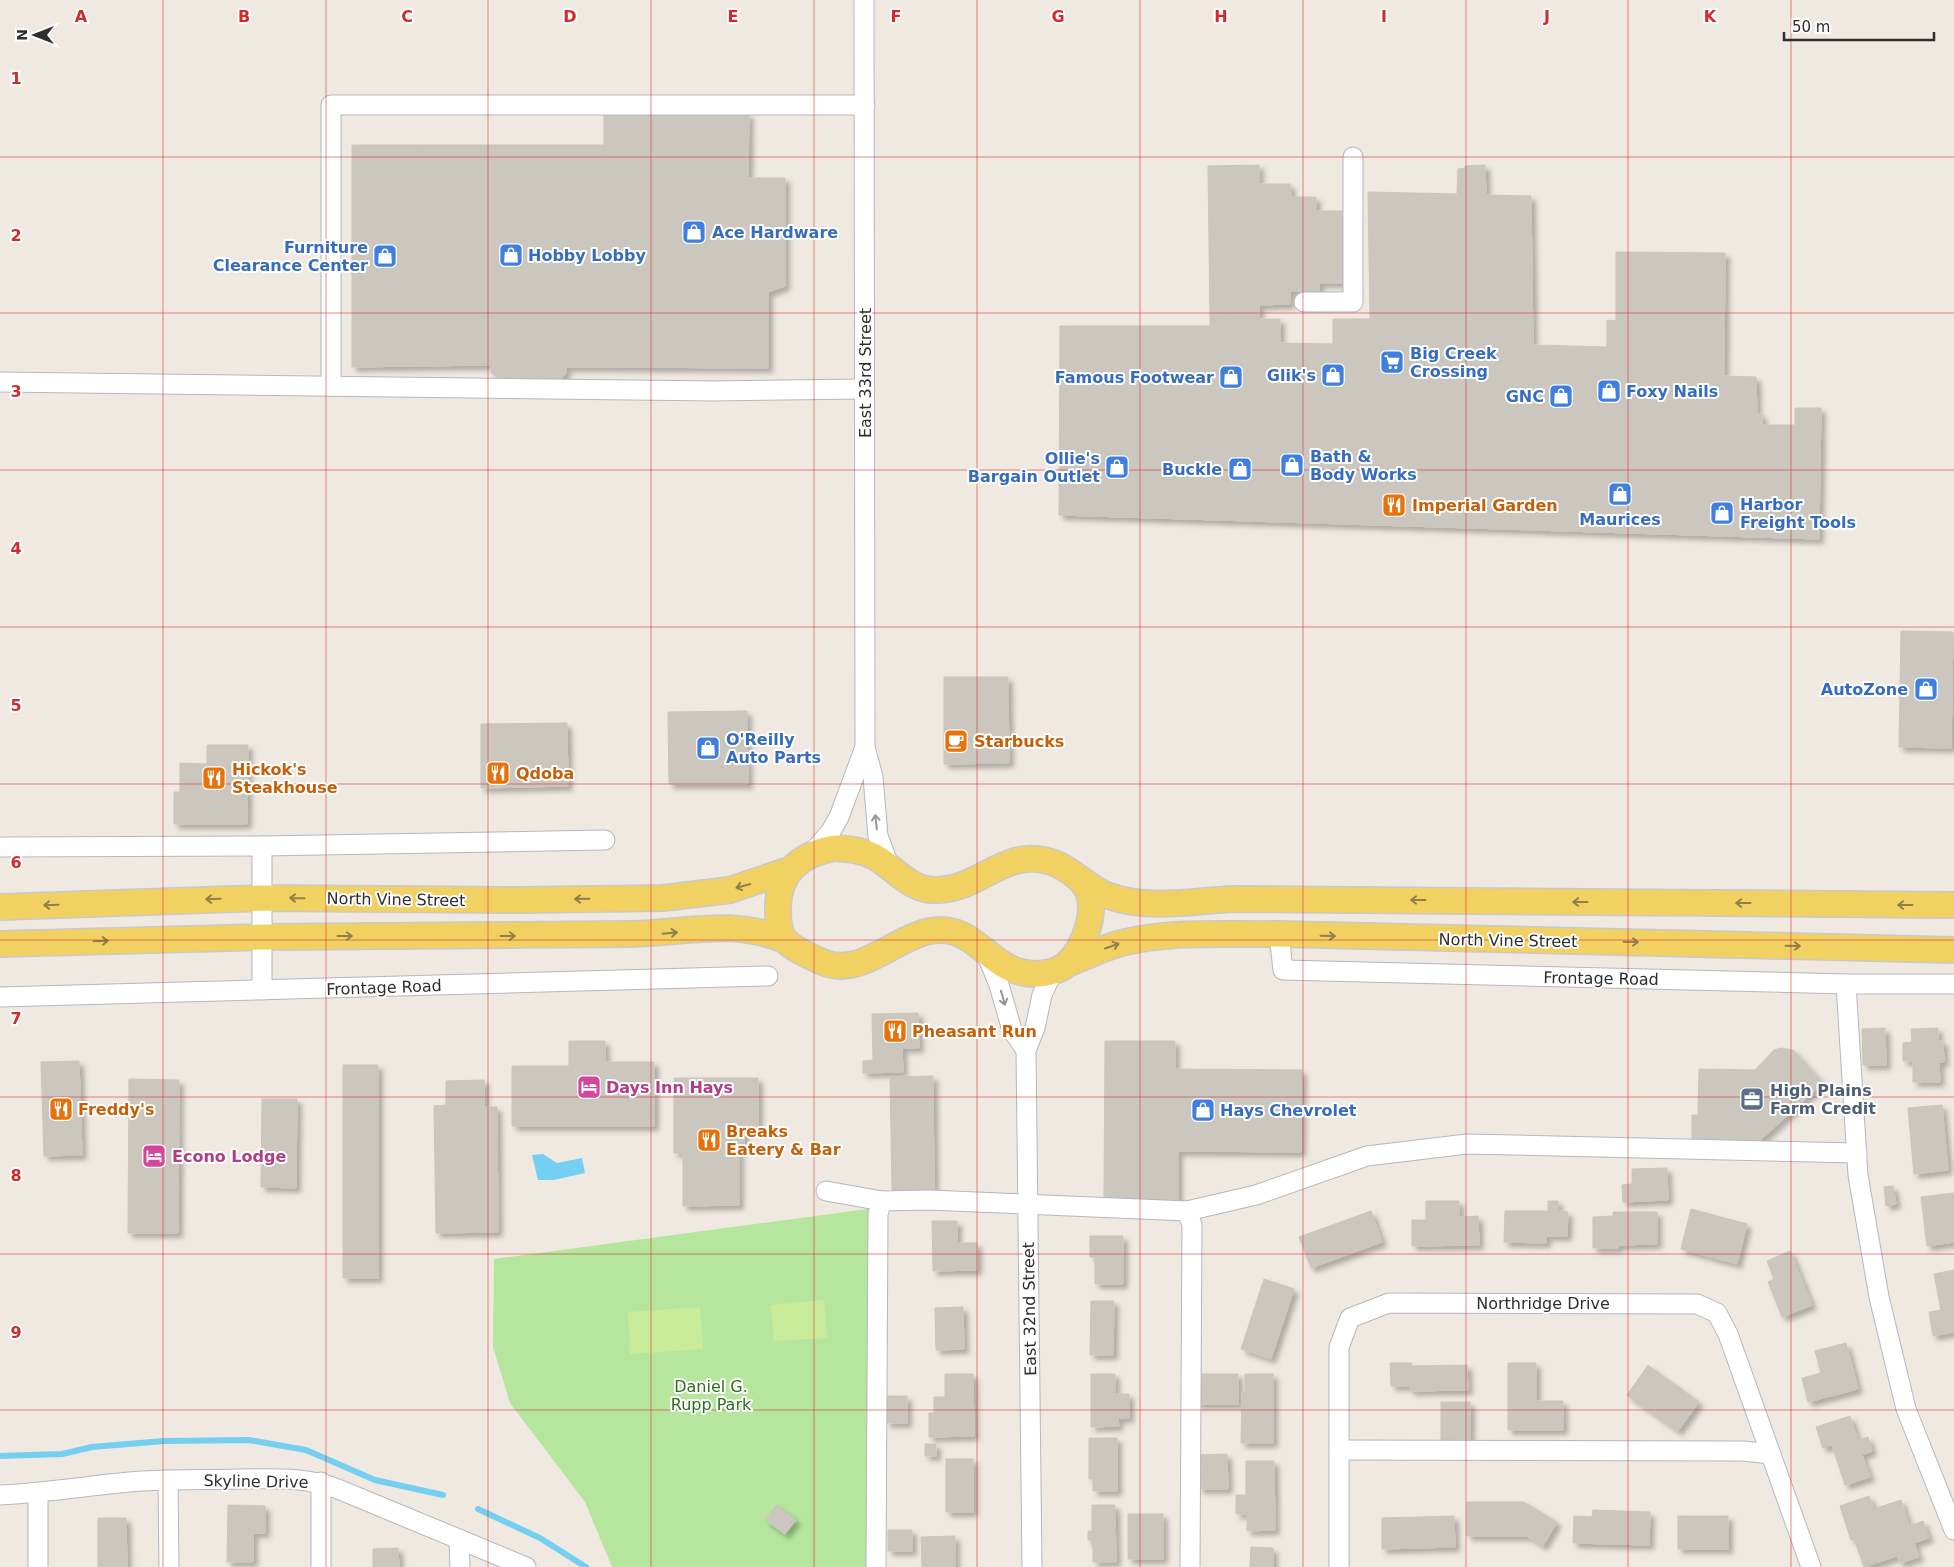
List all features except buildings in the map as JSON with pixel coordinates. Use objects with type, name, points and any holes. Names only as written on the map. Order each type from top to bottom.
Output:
[{"type":"main road","points":[[785,940],[778,922],[778,905],[781,886],[789,870],[813,852],[835,848],[851,849],[876,858],[913,885],[939,890],[956,887],[1022,858],[1046,860],[1109,896],[1130,901],[1156,903],[1233,899],[1954,905]]},
{"type":"main road","name":"North Vine Street","points":[[0,907],[262,898],[520,900],[663,898],[730,890],[789,870]]},
{"type":"main road","points":[[1060,968],[1078,949],[1090,916],[1087,890],[1076,876]]},
{"type":"main road","points":[[0,944],[262,936],[621,935],[672,933],[730,927],[750,928],[785,940]]},
{"type":"main road","name":"North Vine Street","points":[[785,940],[826,964],[842,966],[858,963],[917,934],[931,930],[958,932],[1008,967],[1032,974],[1060,968],[1120,943],[1139,939],[1193,935],[1280,934],[1954,950]]},
{"type":"street","name":"East 33rd Street","points":[[864,0],[864,747],[873,778],[878,836],[890,868]]},
{"type":"street","points":[[331,386],[331,105],[864,105]]},
{"type":"street","points":[[1304,302],[1354,302],[1353,158]]},
{"type":"street","points":[[0,382],[714,391],[865,389]]},
{"type":"street","name":"East 33rd Street","points":[[813,852],[831,832],[839,817],[864,747]]},
{"type":"street","points":[[0,847],[262,846],[605,840]]},
{"type":"street","points":[[262,846],[262,990]]},
{"type":"street","name":"Frontage Road","points":[[1280,934],[1283,970],[1846,984],[1954,984]]},
{"type":"street","points":[[986,953],[999,985],[1012,1030],[1026,1050]]},
{"type":"street","name":"East 32nd Street","points":[[1032,1567],[1026,1050],[1036,1028],[1042,995],[1060,968]]},
{"type":"street","name":"Frontage Road","points":[[0,997],[768,976]]},
{"type":"street","points":[[1846,984],[1858,1175],[1879,1297],[1906,1409],[1954,1530]]},
{"type":"street","points":[[826,1191],[882,1201],[929,1200],[1187,1211],[1256,1195],[1367,1156],[1467,1144],[1857,1153]]},
{"type":"street","points":[[876,1567],[878,1214],[882,1201]]},
{"type":"street","points":[[1187,1211],[1192,1225],[1190,1567]]},
{"type":"street","name":"Northridge Drive","points":[[1339,1567],[1338,1347],[1350,1318],[1389,1302],[1697,1304],[1717,1313],[1728,1334],[1811,1567]]},
{"type":"street","points":[[1339,1450],[1743,1451],[1771,1454]]},
{"type":"street","name":"Skyline Drive","points":[[0,1495],[38,1494],[130,1482],[298,1478],[321,1482],[526,1567]]},
{"type":"street","points":[[168,1480],[169,1567]]},
{"type":"street","points":[[321,1482],[321,1567]]},
{"type":"street","points":[[38,1494],[38,1567]]},
{"type":"street","points":[[458,1539],[460,1567]]},
{"type":"green space","name":"Daniel G. Rupp Park","points":[[875,1208],[877,1567],[612,1567],[585,1502],[510,1403],[493,1347],[494,1259]]},
{"type":"green space","points":[[824,1300],[827,1338],[774,1341],[771,1305]]},
{"type":"green space","points":[[700,1307],[703,1349],[630,1354],[628,1312]]},
{"type":"water","points":[[543,1154],[557,1163],[582,1158],[585,1173],[554,1180],[538,1180],[532,1155]]},
{"type":"waterway","points":[[0,1456],[62,1454],[92,1447],[164,1441],[249,1440],[306,1450],[375,1480],[443,1495]]},
{"type":"waterway","points":[[478,1509],[540,1538],[586,1567]]},
{"type":"place","name":"Ace Hardware","points":[[694,232]]},
{"type":"place","name":"Hobby Lobby","points":[[511,255]]},
{"type":"place","name":"Furniture Clearance Center","points":[[385,256]]},
{"type":"place","name":"Big Creek Crossing","points":[[1392,362]]},
{"type":"place","name":"Glik's","points":[[1333,375]]},
{"type":"place","name":"Famous Footwear","points":[[1231,377]]},
{"type":"place","name":"Foxy Nails","points":[[1609,391]]},
{"type":"place","name":"GNC","points":[[1561,396]]},
{"type":"place","name":"Bath & Body Works","points":[[1292,465]]},
{"type":"place","name":"Ollie's Bargain Outlet","points":[[1117,467]]},
{"type":"place","name":"Buckle","points":[[1240,469]]},
{"type":"place","name":"Maurices","points":[[1620,494]]},
{"type":"place","name":"Imperial Garden","points":[[1394,505]]},
{"type":"place","name":"Harbor Freight Tools","points":[[1722,513]]},
{"type":"place","name":"AutoZone","points":[[1926,689]]},
{"type":"place","name":"Starbucks","points":[[956,741]]},
{"type":"place","name":"O'Reilly Auto Parts","points":[[708,748]]},
{"type":"place","name":"Qdoba","points":[[498,773]]},
{"type":"place","name":"Hickok's Steakhouse","points":[[214,778]]},
{"type":"place","name":"Pheasant Run","points":[[895,1031]]},
{"type":"place","name":"Days Inn Hays","points":[[589,1087]]},
{"type":"place","name":"High Plains Farm Credit","points":[[1752,1099]]},
{"type":"place","name":"Freddy's","points":[[61,1109]]},
{"type":"place","name":"Hays Chevrolet","points":[[1203,1110]]},
{"type":"place","name":"Breaks Eatery & Bar","points":[[709,1140]]},
{"type":"place","name":"Econo Lodge","points":[[154,1156]]}]
